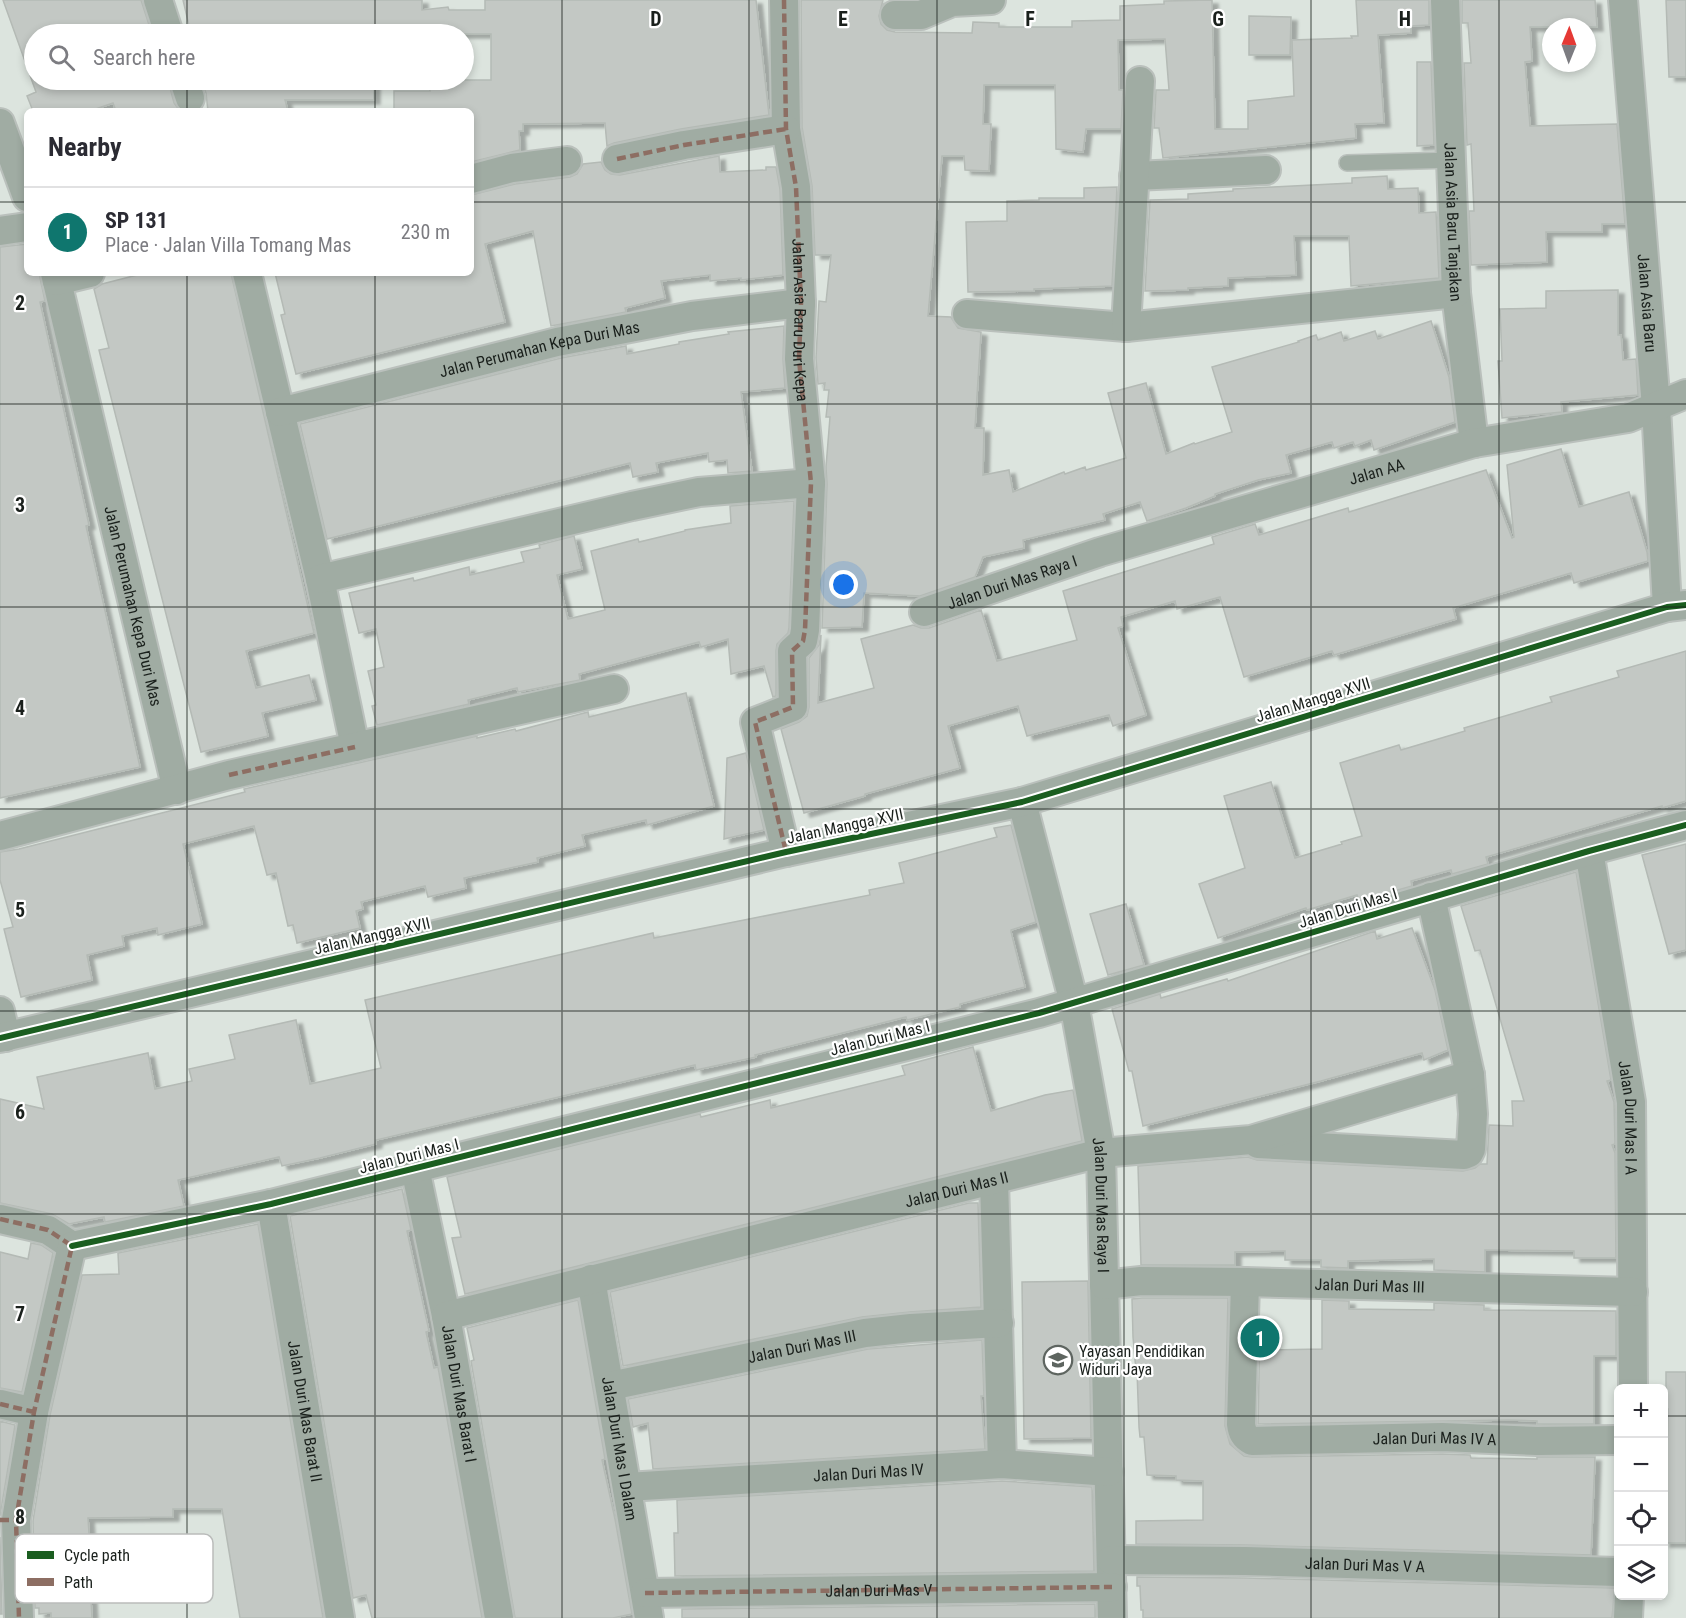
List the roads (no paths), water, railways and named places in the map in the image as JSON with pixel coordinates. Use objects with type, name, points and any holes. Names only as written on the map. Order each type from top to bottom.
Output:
[{"type":"street","points":[[158,0],[166,24]]},
{"type":"street","name":"Jalan Asia Baru Duri Kepa","points":[[784,0],[786,129],[796,187],[801,303],[799,359],[811,483],[803,640],[792,651],[793,707],[755,722],[786,852]]},
{"type":"street","points":[[895,15],[921,15],[952,2],[991,0]]},
{"type":"street","name":"Jalan Asia Baru Tanjakan","points":[[1445,0],[1456,293],[1474,443]]},
{"type":"street","name":"Jalan Asia Baru","points":[[1623,0],[1656,407],[1677,606]]},
{"type":"street","points":[[1126,327],[1140,81]]},
{"type":"street","points":[[0,123],[17,191]]},
{"type":"street","points":[[617,159],[684,145],[786,129]]},
{"type":"street","points":[[474,177],[512,168],[567,161]]},
{"type":"street","points":[[1134,176],[1266,170]]},
{"type":"street","points":[[0,231],[24,227]]},
{"type":"street","points":[[248,276],[320,579],[355,747]]},
{"type":"street","name":"Jalan Perumahan Kepa Duri Mas","points":[[56,277],[177,790]]},
{"type":"street","points":[[967,314],[1126,327],[1456,293]]},
{"type":"street","name":"Jalan Perumahan Kepa Duri Mas","points":[[280,412],[557,342],[692,316],[801,303]]},
{"type":"street","name":"Jalan AA","points":[[1100,552],[1474,443],[1628,418],[1686,394]]},
{"type":"street","points":[[320,579],[699,492],[811,483]]},
{"type":"street","name":"Jalan Duri Mas Raya I","points":[[924,612],[1100,552]]},
{"type":"street","name":"Jalan Mangga XVII","points":[[2,1029],[786,852],[1022,802],[1677,606]]},
{"type":"street","points":[[0,836],[229,775],[614,689]]},
{"type":"street","name":"Jalan Duri Mas Raya I","points":[[1022,802],[1074,1003],[1101,1153],[1112,1618]]},
{"type":"street","name":"Jalan Duri Mas I","points":[[72,1246],[271,1204],[1074,1003],[1589,851],[1686,825]]},
{"type":"street","name":"Jalan Duri Mas I A","points":[[1589,851],[1631,1102],[1633,1384]]},
{"type":"street","points":[[1251,1140],[1265,1146],[1464,1155],[1471,1149],[1473,1113],[1470,1075],[1431,897]]},
{"type":"street","name":"Jalan Duri Mas II","points":[[446,1316],[1101,1153],[1251,1140],[1470,1075]]},
{"type":"street","name":"Jalan Duri Mas Barat I","points":[[415,1168],[446,1316],[499,1618]]},
{"type":"street","points":[[994,1180],[1002,1464]]},
{"type":"street","name":"Jalan Duri Mas Barat II","points":[[271,1204],[340,1618]]},
{"type":"street","points":[[0,1219],[48,1230],[72,1246],[8,1520],[15,1589]]},
{"type":"street","name":"Jalan Duri Mas I Dalam","points":[[591,1279],[647,1605]]},
{"type":"street","name":"Jalan Duri Mas III","points":[[1104,1285],[1141,1281],[1245,1282],[1633,1293]]},
{"type":"street","name":"Jalan Duri Mas IV A","points":[[1245,1282],[1241,1424],[1245,1436],[1252,1441],[1442,1437],[1538,1441],[1614,1440]]},
{"type":"street","name":"Jalan Duri Mas III","points":[[610,1386],[865,1333],[999,1323]]},
{"type":"street","points":[[0,1404],[34,1412]]},
{"type":"street","name":"Jalan Duri Mas IV","points":[[627,1487],[1002,1464],[1109,1472]]},
{"type":"street","name":"Jalan Duri Mas V A","points":[[1112,1574],[1245,1561],[1614,1572]]},
{"type":"street","name":"Jalan Duri Mas V","points":[[647,1605],[1112,1574]]},
{"type":"street","points":[[1628,1618],[1629,1600]]},
{"type":"street","points":[[16,1603],[18,1618]]},
{"type":"lane","points":[[1347,163],[1452,160]]},
{"type":"place","name":"SP 131","points":[[1260,1338]]},
{"type":"place","name":"Yayasan Pendidikan Widuri Jaya","points":[[1058,1360]]}]
